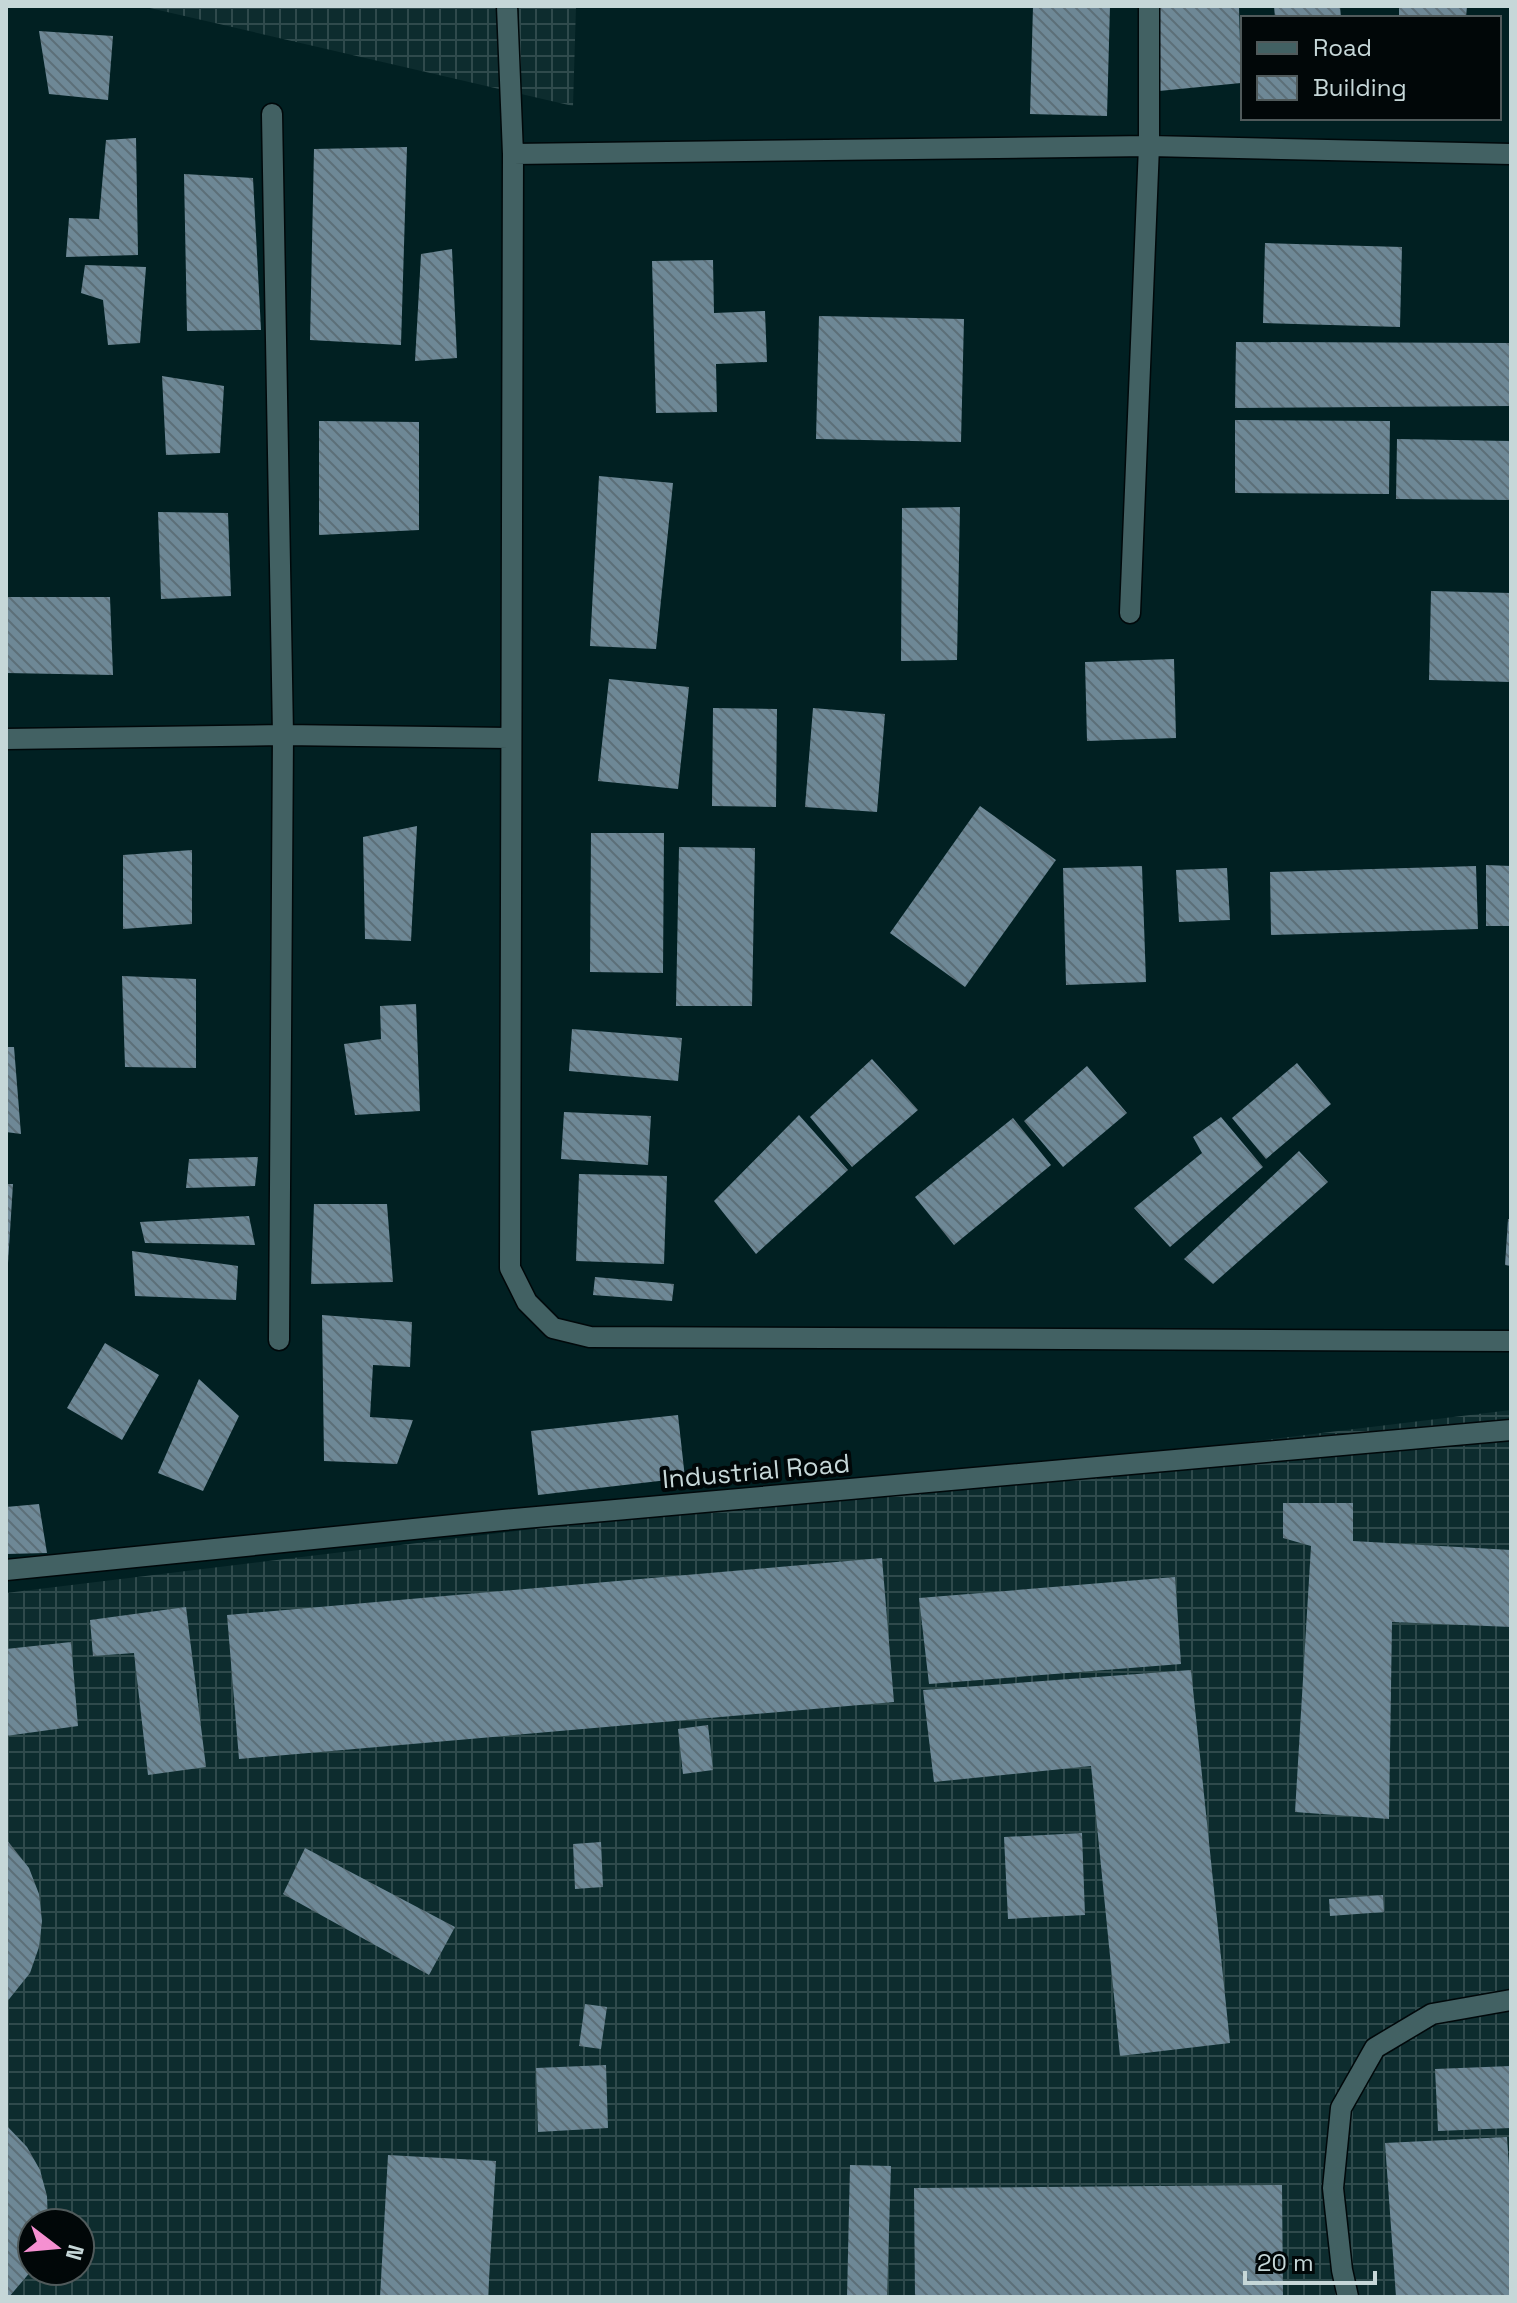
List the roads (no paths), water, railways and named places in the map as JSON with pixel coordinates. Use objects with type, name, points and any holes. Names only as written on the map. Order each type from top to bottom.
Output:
[{"type":"street","points":[[507,6],[513,154],[509,738],[510,1268],[527,1302],[553,1328],[590,1337],[1511,1341]]},
{"type":"street","points":[[1130,613],[1149,146],[1149,6]]},
{"type":"street","points":[[272,114],[283,735],[279,1340]]},
{"type":"street","points":[[513,154],[1149,146],[1511,154]]},
{"type":"street","points":[[6,739],[283,735],[509,738]]},
{"type":"street","name":"Industrial Road","points":[[6,1570],[503,1520],[1511,1430]]},
{"type":"street","points":[[1348,2297],[1333,2188],[1341,2108],[1375,2048],[1432,2014],[1511,2000]]}]
